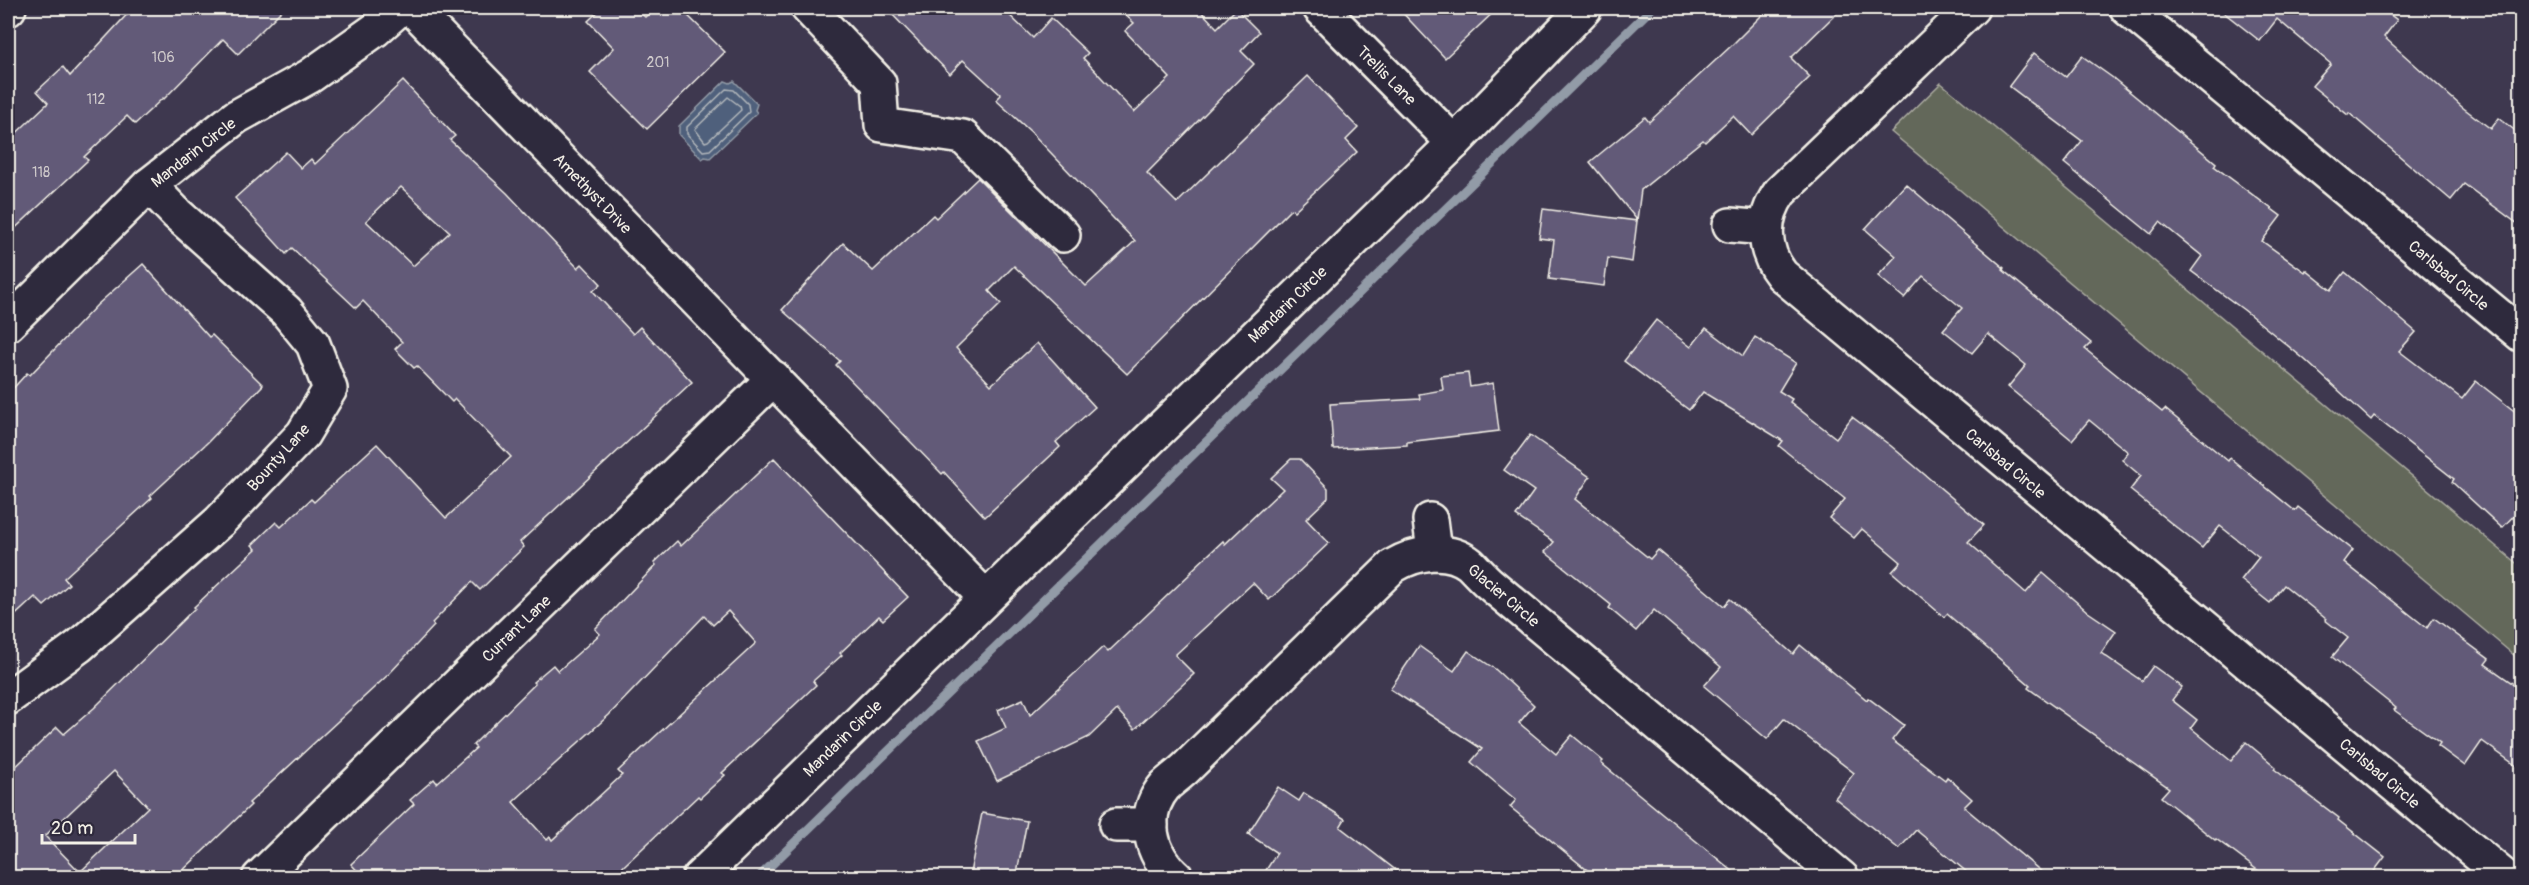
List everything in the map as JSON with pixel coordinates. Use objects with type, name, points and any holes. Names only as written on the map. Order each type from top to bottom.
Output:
[{"type":"street","name":"Mandarin Circle","points":[[8,324],[149,185],[236,117],[310,76],[375,30],[400,8]]},
{"type":"street","name":"Amethyst Drive","points":[[412,8],[774,378]]},
{"type":"street","points":[[808,8],[879,83],[882,125],[963,137],[1063,235]]},
{"type":"street","name":"Trellis Lane","points":[[1320,8],[1454,143]]},
{"type":"street","name":"Mandarin Circle","points":[[699,878],[1454,143],[1585,8]]},
{"type":"street","name":"Carlsbad Circle","points":[[1972,8],[1780,192],[1768,213],[1766,228],[1773,263],[1782,275],[2505,878]]},
{"type":"street","name":"Carlsbad Circle","points":[[2127,8],[2522,335]]},
{"type":"street","name":"Bounty Lane","points":[[8,698],[80,646],[219,522],[303,434],[330,389],[313,344],[286,311],[149,185]]},
{"type":"street","points":[[1730,225],[1766,228]]},
{"type":"street","points":[[774,378],[986,598]]},
{"type":"street","name":"Currant Lane","points":[[259,878],[774,378]]},
{"type":"street","points":[[1176,878],[1166,869],[1155,853],[1151,825],[1156,801],[1164,787],[1203,752],[1392,566],[1405,559],[1434,552],[1430,520]]},
{"type":"street","name":"Glacier Circle","points":[[1434,552],[1468,563],[1842,878]]},
{"type":"street","points":[[1116,825],[1151,825]]},
{"type":"green space","points":[[1941,83],[2521,567],[2521,661],[1891,132]]},
{"type":"water","points":[[725,81],[730,83],[734,81],[757,104],[755,110],[757,113],[710,158],[702,159],[679,135],[679,126]]},
{"type":"building","points":[[133,8],[284,8],[238,54],[223,39],[164,99],[135,124],[127,116],[84,157],[88,160],[8,235],[8,141],[48,103],[37,91],[63,67],[70,76]]},
{"type":"building","points":[[602,8],[635,8],[645,17],[655,8],[680,8],[725,52],[647,129],[590,72],[614,48],[588,21]]},
{"type":"building","points":[[886,8],[1002,8],[1033,38],[1051,18],[1088,53],[1083,58],[1134,112],[1170,78],[1125,31],[1134,23],[1118,8],[1198,8],[1217,28],[1236,9],[1259,32],[1241,51],[1254,64],[1147,173],[1177,203],[1308,76],[1358,128],[1346,140],[1357,152],[1294,211],[1291,209],[1127,374],[1014,266],[989,291],[1001,304],[956,348],[991,385],[1037,343],[1095,407],[1056,442],[1060,447],[985,517],[944,472],[942,474],[836,365],[840,361],[782,310],[843,243],[873,271],[933,215],[936,218],[978,178],[1086,286],[1135,241],[1031,132],[996,100],[1001,95],[963,60],[950,74]]},
{"type":"building","points":[[1398,8],[1498,8],[1445,58]]},
{"type":"building","points":[[1769,8],[1842,8],[1791,58],[1810,77],[1751,135],[1733,116],[1705,142],[1703,140],[1641,190],[1637,220],[1590,162],[1645,117],[1649,122]]},
{"type":"building","points":[[2218,8],[2381,8],[2397,20],[2384,37],[2462,107],[2491,129],[2499,118],[2522,136],[2522,227],[2464,184],[2451,200],[2349,113],[2348,115],[2312,86],[2331,64],[2277,19],[2260,41]]},
{"type":"building","points":[[2034,53],[2066,77],[2082,56],[2113,78],[2216,163],[2214,166],[2281,216],[2262,241],[2305,272],[2306,270],[2331,290],[2345,272],[2416,332],[2399,351],[2462,399],[2476,381],[2522,417],[2522,507],[2502,528],[2452,482],[2454,479],[2374,416],[2371,420],[2304,359],[2191,271],[2202,256],[2160,222],[2151,234],[2064,163],[2082,141],[2009,86]]},
{"type":"building","points":[[403,81],[455,136],[450,140],[507,193],[578,268],[582,264],[601,284],[593,291],[633,334],[640,327],[692,382],[520,542],[524,547],[480,590],[472,582],[432,623],[434,626],[389,674],[249,803],[251,805],[175,878],[8,878],[8,774],[57,727],[64,734],[94,708],[194,607],[256,549],[252,545],[276,522],[281,527],[311,499],[314,502],[377,444],[446,518],[511,457],[455,399],[452,402],[417,366],[414,368],[395,349],[402,342],[363,301],[356,308],[292,248],[286,254],[235,198],[286,152],[301,168],[311,159],[315,164]],"holes":[[[401,187],[450,232],[413,266],[366,221]],[[114,771],[148,807],[80,872],[45,836]]]},
{"type":"building","points":[[1906,184],[2004,268],[2003,270],[2091,343],[2085,349],[2162,412],[2165,409],[2228,461],[2230,458],[2295,511],[2298,507],[2353,550],[2344,562],[2427,628],[2434,618],[2489,659],[2485,664],[2522,690],[2522,770],[2482,741],[2465,766],[2438,746],[2440,743],[2394,710],[2396,708],[2332,657],[2348,638],[2326,619],[2284,585],[2270,603],[2241,580],[2259,557],[2220,526],[2202,548],[2130,490],[2141,476],[2122,460],[2128,452],[2089,420],[2072,440],[2008,387],[2026,365],[1988,334],[1972,353],[1943,330],[1962,308],[1923,276],[1904,298],[1878,276],[1896,256],[1865,229]]},
{"type":"building","points":[[1543,209],[1637,221],[1632,262],[1608,258],[1604,286],[1549,279],[1554,240],[1539,238]]},
{"type":"building","points":[[143,264],[209,337],[212,335],[263,385],[208,442],[150,496],[152,498],[64,578],[69,584],[44,606],[35,597],[8,622],[8,394],[27,373],[30,375],[97,305]]},
{"type":"building","points":[[1656,320],[1691,347],[1706,328],[1743,356],[1755,337],[1796,363],[1779,391],[1792,399],[1790,402],[1836,438],[1852,417],[1891,446],[1984,525],[1968,542],[2026,593],[2043,573],[2088,612],[2116,631],[2101,653],[2142,681],[2153,666],[2182,687],[2172,700],[2197,720],[2191,728],[2231,761],[2246,742],[2276,767],[2274,769],[2339,818],[2338,820],[2385,857],[2369,878],[2268,878],[2215,840],[2161,797],[2169,788],[2028,688],[2030,685],[1947,614],[1944,617],[1892,572],[1901,562],[1862,529],[1854,538],[1829,518],[1845,499],[1779,446],[1783,441],[1703,392],[1689,410],[1624,361]]},
{"type":"building","points":[[1468,373],[1470,387],[1493,383],[1499,431],[1407,442],[1407,445],[1333,449],[1330,404],[1420,399],[1419,394],[1443,390],[1441,376]]},
{"type":"building","points":[[1530,435],[1590,477],[1575,499],[1650,559],[1658,550],[1724,606],[1730,599],[1793,654],[1800,645],[1867,700],[1868,698],[1904,725],[1892,740],[1945,780],[1947,777],[1972,799],[1964,807],[2049,878],[1974,878],[1916,830],[1899,849],[1835,798],[1854,773],[1784,719],[1767,739],[1704,686],[1721,667],[1654,610],[1636,631],[1609,608],[1611,605],[1545,552],[1554,542],[1516,516],[1534,491],[1504,470]]},
{"type":"building","points":[[774,458],[908,597],[883,620],[879,616],[840,653],[842,655],[813,681],[816,685],[722,773],[725,775],[700,798],[698,796],[611,878],[364,878],[351,864],[414,804],[410,800],[434,779],[437,783],[476,748],[473,745],[535,684],[533,682],[553,665],[558,671],[600,634],[595,629],[656,565],[654,563],[677,541],[681,546]],"holes":[[[728,611],[756,643],[618,771],[622,775],[552,840],[550,837],[547,840],[513,802],[609,715],[704,616],[713,625]]]},
{"type":"building","points":[[1291,459],[1300,459],[1328,488],[1328,498],[1306,519],[1329,543],[1269,600],[1253,583],[1175,655],[1194,674],[1135,729],[1117,710],[1089,737],[997,781],[978,741],[1006,728],[998,710],[1023,699],[1030,715],[1103,647],[1108,652],[1223,541],[1225,544],[1283,489],[1271,478]]},
{"type":"building","points":[[1419,646],[1454,671],[1468,651],[1495,669],[1534,705],[1519,723],[1556,754],[1572,735],[1603,761],[1601,763],[1741,878],[1597,878],[1510,807],[1516,800],[1471,762],[1482,749],[1390,689]]},
{"type":"building","points":[[1278,787],[1299,801],[1304,793],[1345,819],[1340,827],[1406,878],[1261,878],[1277,853],[1248,834]]},
{"type":"building","points":[[982,813],[1027,821],[1016,878],[969,878]]},
{"type":"waterway","points":[[758,878],[1652,8]]}]
